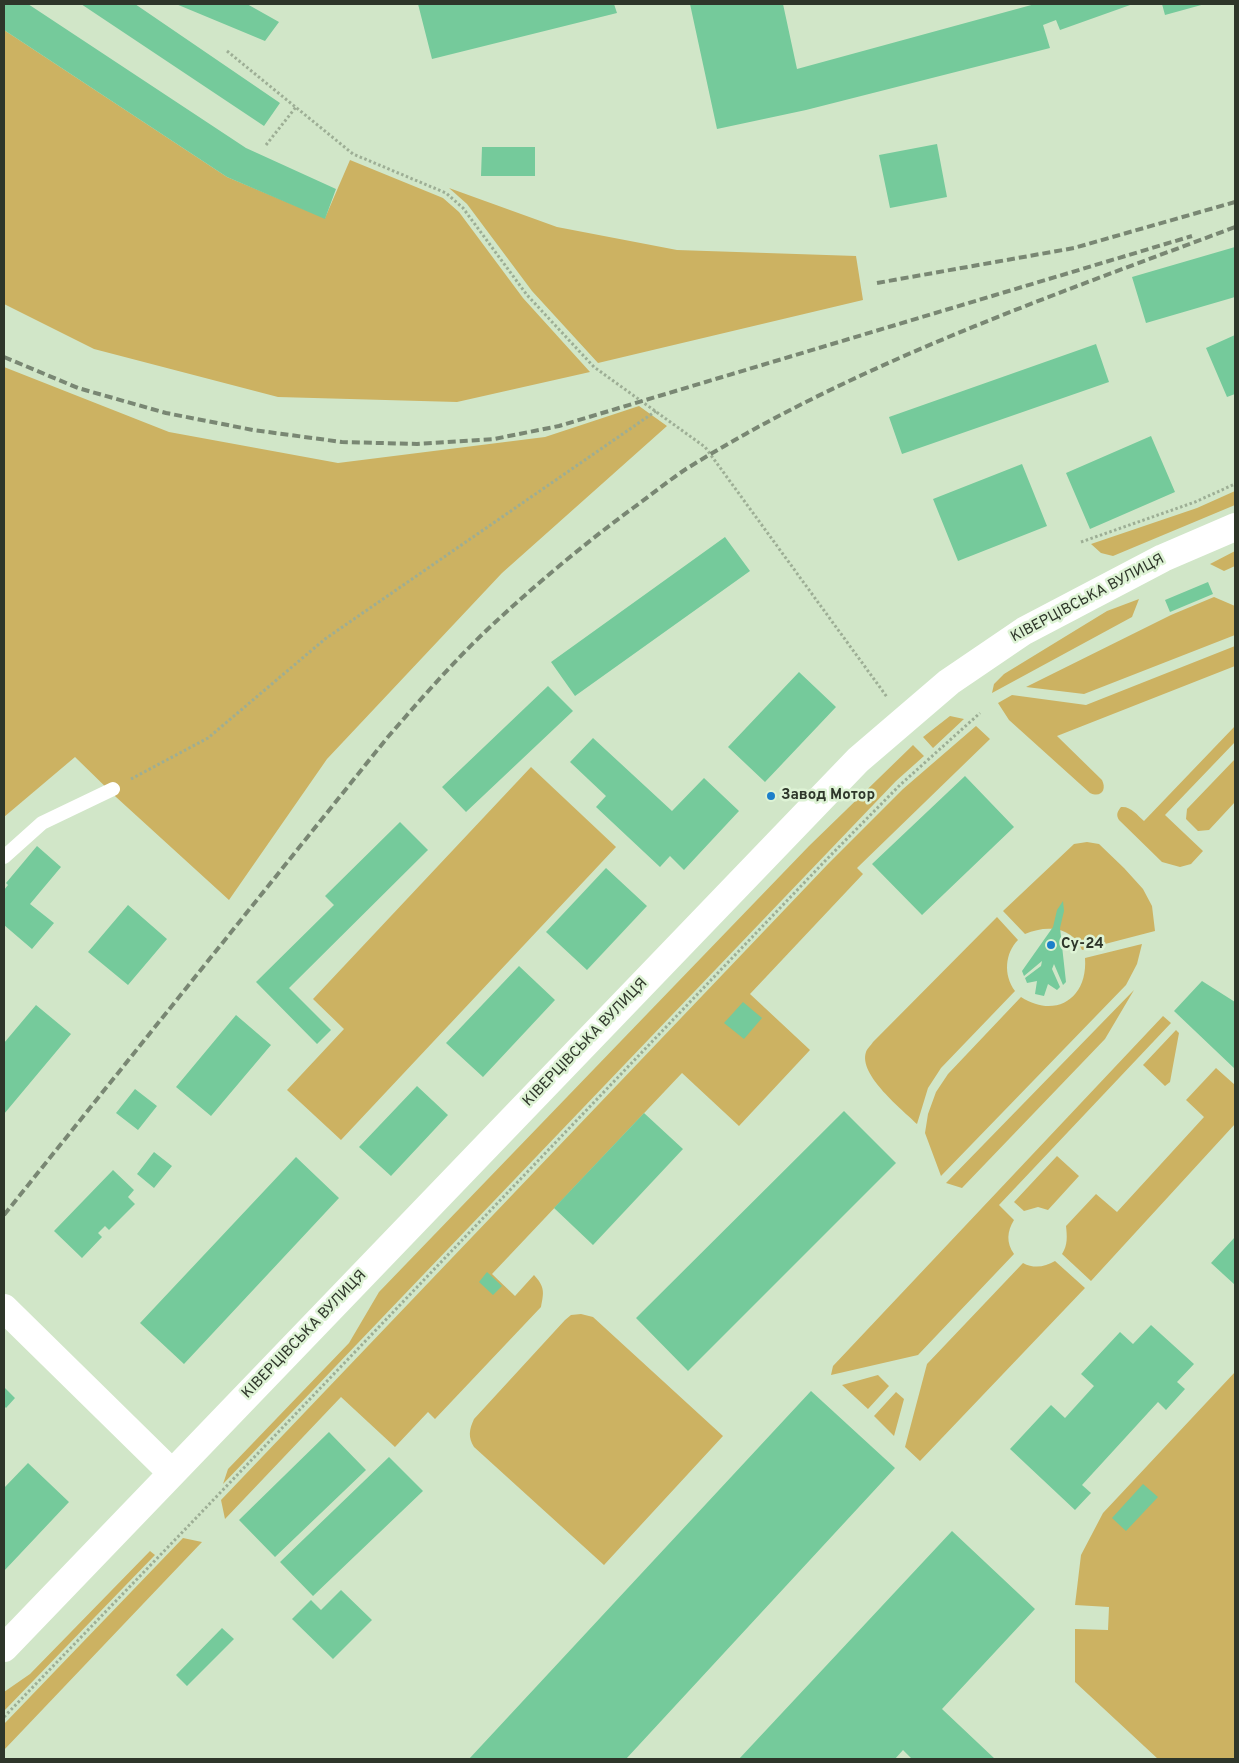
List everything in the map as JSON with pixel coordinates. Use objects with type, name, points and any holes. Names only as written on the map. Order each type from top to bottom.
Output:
[{"type":"main road","name":"КІВЕРЦІВСЬКА ВУЛИЦЯ","points":[[4,1648],[171,1472],[278,1364],[858,760],[949,682],[1024,631],[1163,558],[1235,527]]},
{"type":"main road","points":[[4,1308],[171,1472]]},
{"type":"lane","points":[[4,857],[42,823],[113,789]]},
{"type":"path","points":[[227,50],[353,154],[446,193],[463,208],[527,295],[594,367],[704,447],[904,720]]},
{"type":"path","points":[[266,145],[296,107]]},
{"type":"path","points":[[113,789],[208,738],[325,639],[656,411]]},
{"type":"path","points":[[1080,542],[1195,502],[1235,484]]},
{"type":"path","points":[[4,1717],[900,785],[980,713]]},
{"type":"shaded area","points":[[4,30],[227,177],[325,218],[350,160],[443,198],[459,212],[523,298],[590,372],[457,402],[278,397],[94,349],[4,304]]},
{"type":"shaded area","points":[[449,188],[557,227],[677,250],[856,256],[863,300],[598,363],[532,291],[467,204]]},
{"type":"shaded area","points":[[4,367],[169,432],[338,463],[545,437],[639,406],[667,426],[502,573],[327,759],[229,900],[75,757],[4,817]]},
{"type":"shaded area","points":[[1235,491],[1235,505],[1113,556],[1101,553],[1091,544],[1197,508]]},
{"type":"shaded area","points":[[1235,551],[1235,566],[1224,571],[1210,564]]},
{"type":"shaded area","points":[[1214,597],[1235,606],[1235,635],[1084,694],[1026,687],[1171,615]]},
{"type":"shaded area","points":[[1139,599],[1132,617],[992,693],[994,684],[1004,674],[1107,611]]},
{"type":"shaded area","points":[[1235,646],[1235,666],[1057,736],[1102,780],[1104,787],[1100,794],[1090,793],[1009,720],[998,703],[1012,695],[1086,705]]},
{"type":"shaded area","points":[[950,716],[964,719],[933,748],[923,737]]},
{"type":"shaded area","points":[[976,726],[990,739],[857,868],[863,874],[750,994],[810,1050],[739,1126],[682,1073],[492,1274],[515,1296],[534,1275],[543,1290],[541,1307],[435,1419],[428,1412],[395,1447],[341,1397],[225,1519],[221,1500],[828,864],[903,789]]},
{"type":"shaded area","points":[[1235,726],[1235,742],[1165,815],[1203,851],[1191,864],[1180,867],[1162,862],[1119,820],[1117,815],[1119,810],[1121,807],[1128,808],[1144,821]]},
{"type":"shaded area","points":[[913,745],[924,756],[896,781],[223,1484],[228,1469],[349,1343],[379,1292],[809,846]]},
{"type":"shaded area","points":[[1235,759],[1235,802],[1209,830],[1198,831],[1186,819],[1187,809]]},
{"type":"shaded area","points":[[531,767],[616,847],[341,1140],[287,1090],[344,1029],[313,999]]},
{"type":"shaded area","points":[[1087,842],[1099,844],[1143,889],[1152,906],[1155,931],[1082,950],[1072,936],[1058,930],[1041,929],[1025,934],[1003,911],[1074,844]]},
{"type":"shaded area","points":[[997,917],[1018,940],[1010,951],[1007,964],[1011,985],[1015,991],[941,1068],[928,1088],[917,1124],[875,1081],[865,1061],[866,1052],[873,1042]]},
{"type":"shaded area","points":[[1142,944],[1137,964],[1126,985],[941,1176],[925,1133],[928,1114],[936,1092],[948,1074],[1021,997],[1046,1006],[1057,1005],[1067,1001],[1075,994],[1081,984],[1085,972],[1085,958]]},
{"type":"shaded area","points":[[1134,990],[1105,1039],[962,1188],[946,1183]]},
{"type":"shaded area","points":[[1163,1016],[1171,1023],[999,1205],[1014,1220],[1008,1237],[1014,1254],[918,1355],[831,1375],[833,1366]]},
{"type":"shaded area","points":[[1176,1030],[1179,1033],[1170,1082],[1165,1086],[1143,1065]]},
{"type":"shaded area","points":[[1216,1068],[1235,1085],[1235,1124],[1091,1281],[1062,1254],[1067,1237],[1066,1226],[1096,1194],[1117,1212],[1204,1117],[1186,1100]]},
{"type":"shaded area","points":[[1057,1156],[1079,1176],[1048,1210],[1038,1207],[1024,1211],[1014,1202]]},
{"type":"shaded area","points":[[1055,1261],[1085,1288],[920,1461],[905,1447],[927,1364],[1023,1263],[1039,1267]]},
{"type":"shaded area","points":[[581,1314],[593,1317],[723,1436],[604,1565],[474,1447],[470,1437],[470,1430],[474,1419],[565,1320],[571,1315]]},
{"type":"shaded area","points":[[1235,1372],[1235,1759],[1158,1759],[1075,1682],[1075,1629],[1108,1630],[1109,1607],[1075,1605],[1081,1555],[1103,1513]]},
{"type":"shaded area","points":[[878,1375],[889,1386],[868,1409],[842,1385]]},
{"type":"shaded area","points":[[896,1392],[904,1399],[894,1436],[874,1416]]},
{"type":"shaded area","points":[[183,1538],[202,1542],[4,1750],[4,1724]]},
{"type":"shaded area","points":[[150,1551],[155,1555],[4,1711],[4,1692],[30,1674]]},
{"type":"building","points":[[4,4],[28,4],[246,148],[336,189],[325,219],[227,177],[4,30]]},
{"type":"building","points":[[81,4],[135,4],[280,103],[264,126]]},
{"type":"building","points":[[176,4],[247,4],[279,22],[265,41]]},
{"type":"building","points":[[418,4],[614,4],[617,13],[432,59]]},
{"type":"building","points":[[690,4],[783,4],[797,69],[1035,4],[1133,4],[1060,30],[1056,20],[1043,25],[1050,48],[806,110],[717,129]]},
{"type":"building","points":[[1162,4],[1205,4],[1165,15]]},
{"type":"building","points":[[937,144],[947,197],[890,208],[879,155]]},
{"type":"building","points":[[482,147],[535,147],[535,176],[481,176]]},
{"type":"building","points":[[1235,247],[1235,297],[1146,323],[1132,277]]},
{"type":"building","points":[[1235,335],[1235,394],[1227,397],[1206,348]]},
{"type":"building","points":[[1096,344],[1109,382],[902,454],[889,417]]},
{"type":"building","points":[[1151,436],[1175,492],[1090,529],[1066,473]]},
{"type":"building","points":[[1022,464],[1047,526],[958,561],[933,499]]},
{"type":"building","points":[[725,537],[750,571],[575,696],[551,662]]},
{"type":"building","points":[[1208,582],[1213,594],[1170,612],[1165,600]]},
{"type":"building","points":[[799,672],[836,707],[765,782],[728,747]]},
{"type":"building","points":[[548,686],[573,711],[466,812],[442,787]]},
{"type":"building","points":[[593,738],[672,811],[704,778],[739,811],[684,870],[670,856],[660,867],[596,807],[606,796],[570,762]]},
{"type":"building","points":[[965,776],[1014,827],[922,915],[872,864]]},
{"type":"building","points":[[400,822],[428,850],[289,988],[331,1030],[317,1044],[256,982],[334,905],[325,896]]},
{"type":"building","points":[[37,846],[61,867],[30,904],[54,923],[32,949],[4,925],[4,890],[8,885],[6,883]]},
{"type":"building","points":[[606,868],[647,906],[587,970],[546,932]]},
{"type":"building","name":"Су-24","points":[[1063,901],[1064,911],[1060,928],[1066,982],[1063,985],[1054,964],[1052,969],[1060,987],[1057,990],[1048,984],[1044,996],[1035,994],[1037,981],[1027,983],[1025,978],[1041,966],[1042,961],[1024,976],[1022,971],[1053,927],[1057,910]]},
{"type":"building","points":[[128,905],[167,939],[128,985],[88,952]]},
{"type":"building","points":[[519,966],[555,1000],[483,1077],[446,1043]]},
{"type":"building","points":[[1202,981],[1235,1002],[1235,1069],[1174,1011]]},
{"type":"building","points":[[743,1002],[762,1018],[744,1039],[724,1023]]},
{"type":"building","points":[[36,1005],[71,1034],[4,1114],[4,1043]]},
{"type":"building","points":[[236,1015],[271,1045],[211,1116],[176,1087]]},
{"type":"building","points":[[417,1086],[448,1115],[391,1176],[359,1147]]},
{"type":"building","points":[[135,1089],[157,1106],[138,1130],[116,1113]]},
{"type":"building","points":[[844,1111],[896,1163],[688,1371],[636,1318]]},
{"type":"building","points":[[644,1113],[683,1149],[593,1245],[554,1208]]},
{"type":"building","points":[[154,1152],[172,1166],[154,1188],[137,1174]]},
{"type":"building","points":[[296,1157],[339,1198],[184,1364],[140,1323]]},
{"type":"building","points":[[113,1170],[134,1190],[128,1197],[135,1204],[109,1230],[105,1226],[98,1233],[102,1237],[82,1258],[54,1231]]},
{"type":"building","points":[[1235,1237],[1235,1285],[1211,1263]]},
{"type":"building","points":[[487,1272],[502,1286],[493,1295],[479,1282]]},
{"type":"building","points":[[1151,1325],[1194,1364],[1177,1382],[1185,1389],[1166,1410],[1158,1402],[1082,1485],[1091,1493],[1075,1510],[1010,1449],[1051,1405],[1065,1418],[1094,1386],[1081,1374],[1120,1332],[1133,1344]]},
{"type":"building","points":[[4,1387],[15,1398],[6,1408],[4,1406]]},
{"type":"building","points":[[811,1391],[895,1468],[626,1759],[469,1759]]},
{"type":"building","points":[[329,1432],[366,1470],[275,1557],[239,1520]]},
{"type":"building","points":[[389,1457],[423,1491],[313,1596],[280,1562]]},
{"type":"building","points":[[28,1463],[69,1502],[4,1571],[4,1488]]},
{"type":"building","points":[[1143,1484],[1158,1497],[1126,1531],[1112,1518]]},
{"type":"building","points":[[952,1531],[1035,1609],[942,1709],[995,1759],[912,1759],[903,1750],[895,1759],[739,1759]]},
{"type":"building","points":[[341,1590],[372,1620],[333,1659],[292,1619],[311,1600],[321,1610]]},
{"type":"building","points":[[222,1628],[234,1639],[187,1686],[176,1675]]},
{"type":"railway","points":[[877,283],[1074,248],[1235,202]]},
{"type":"railway","points":[[4,1215],[387,738],[476,640],[578,550],[686,469],[751,431],[817,396],[954,334],[1235,227]]},
{"type":"railway","points":[[4,357],[78,388],[166,413],[253,430],[342,442],[417,444],[494,439],[559,426],[1192,236]]},
{"type":"place","name":"Завод Мотор","points":[[771,796]]},
{"type":"place","name":"Су-24","points":[[1051,945]]}]
